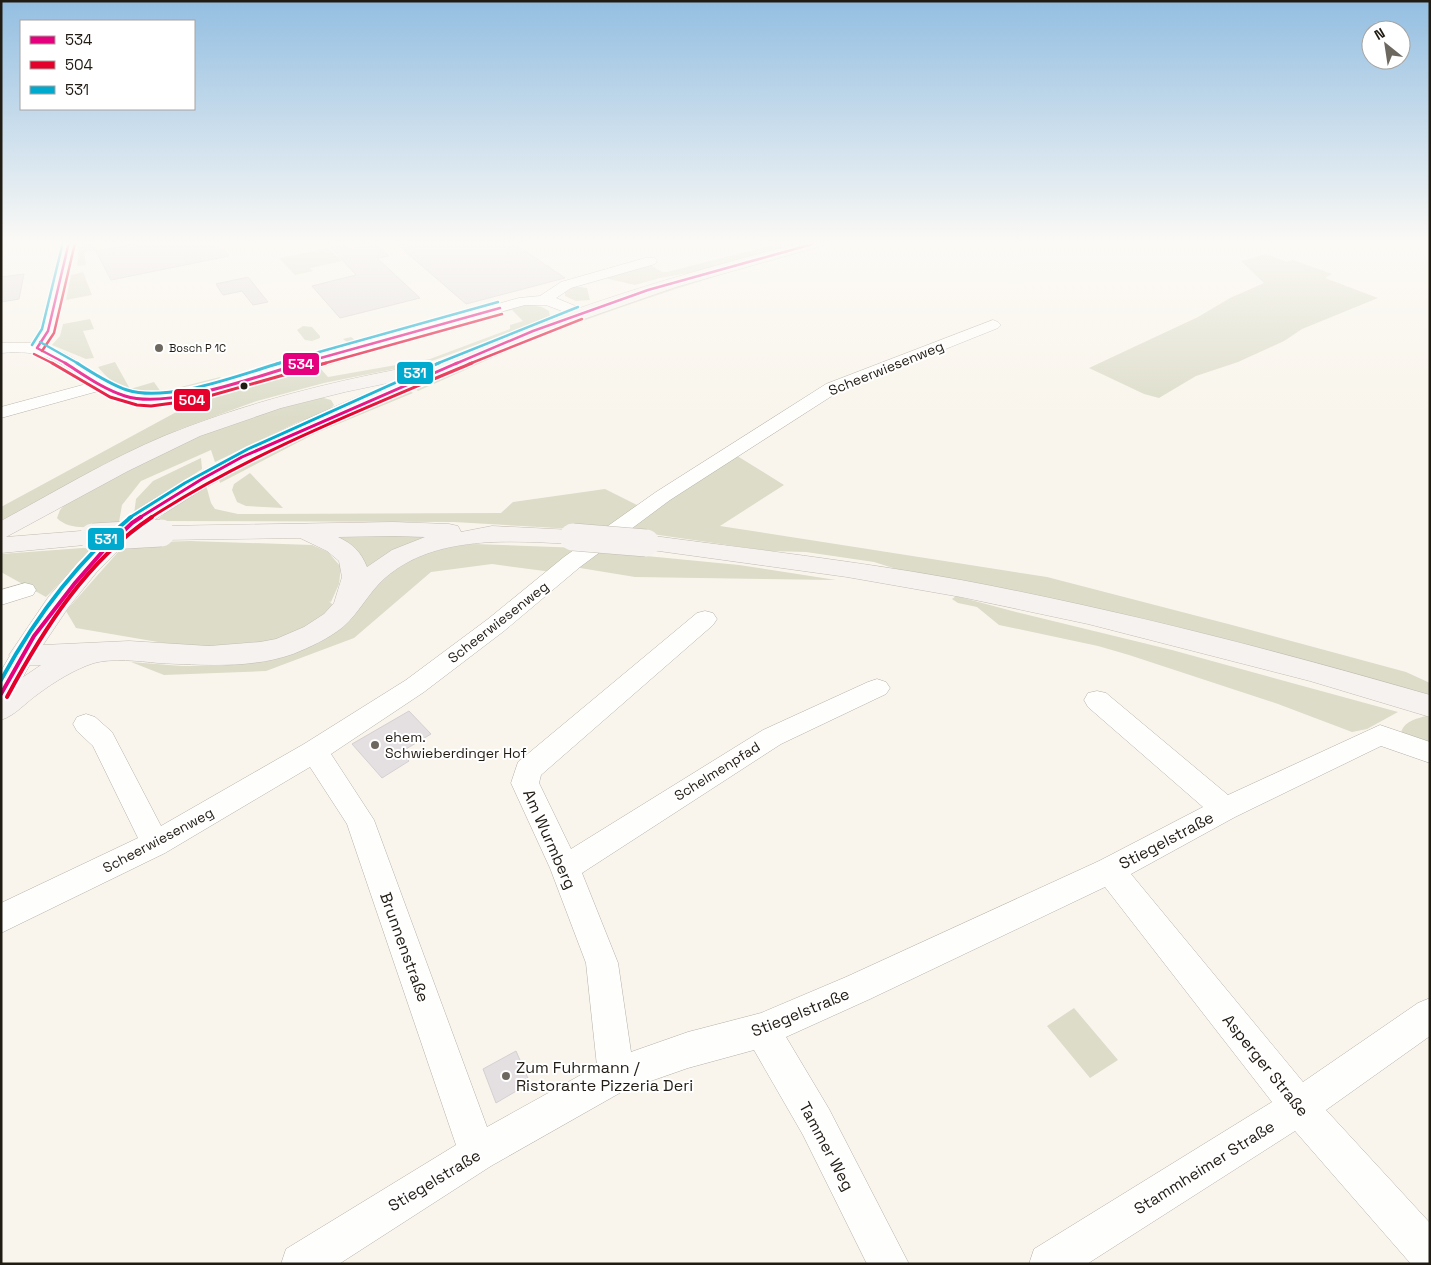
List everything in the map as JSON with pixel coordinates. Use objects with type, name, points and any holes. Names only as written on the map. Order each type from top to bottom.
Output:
[{"type":"main road","points":[[28,645],[75,583],[132,523],[202,480],[242,457],[359,404],[466,358],[580,313],[617,301]]},
{"type":"main road","points":[[1,531],[58,501],[88,482],[159,446],[231,418],[306,395],[396,376],[466,358]]},
{"type":"main road","points":[[343,386],[360,390],[366,395],[359,404]]},
{"type":"main road","points":[[306,395],[331,396],[343,401],[359,404]]},
{"type":"main road","points":[[58,501],[49,513],[47,521],[50,528],[94,537]]},
{"type":"main road","points":[[1,545],[161,533],[393,529],[510,533],[646,543],[847,569],[961,588],[1098,618],[1311,671],[1430,706]]},
{"type":"main road","points":[[297,530],[344,549],[350,556],[355,566],[356,576],[344,609]]},
{"type":"main road","points":[[28,645],[89,654],[129,651],[209,656],[260,652],[282,648],[314,634],[334,620],[376,573],[401,555],[429,544],[510,533]]},
{"type":"main road","points":[[28,645],[83,638],[108,642],[129,651]]},
{"type":"main road","points":[[1,710],[32,682],[62,665],[89,654]]},
{"type":"street","points":[[37,348],[48,331],[55,301]]},
{"type":"street","points":[[1,348],[37,348],[67,362],[123,394],[138,399],[171,398],[193,394],[524,301]]},
{"type":"street","points":[[553,301],[580,313]]},
{"type":"street","name":"Scheerwiesenweg","points":[[1,919],[155,844],[314,751],[415,686],[510,614],[572,562],[663,496],[838,385],[993,325]]},
{"type":"street","points":[[1,413],[104,384]]},
{"type":"street","points":[[1,598],[25,590]]},
{"type":"street","name":"Am Wurmberg","points":[[616,1075],[602,963],[565,868],[525,783],[528,770],[705,619]]},
{"type":"street","points":[[1,694],[28,645]]},
{"type":"street","name":"Schelmenpfad","points":[[565,868],[772,737],[877,688]]},
{"type":"street","name":"Stiegelstraße","points":[[1097,700],[1225,809]]},
{"type":"street","points":[[86,724],[103,739],[155,844]]},
{"type":"street","name":"Stiegelstraße","points":[[300,1264],[478,1153],[616,1075],[688,1050],[762,1030],[858,988],[1110,870],[1225,809],[1380,735],[1430,753]]},
{"type":"street","name":"Brunnenstraße","points":[[314,751],[360,820],[478,1153]]},
{"type":"street","name":"Asperger Straße","points":[[1110,870],[1299,1107],[1430,1254]]},
{"type":"street","name":"Stammheimer Straße","points":[[1049,1264],[1299,1107],[1430,1015]]},
{"type":"street","name":"Tammer Weg","points":[[762,1030],[816,1122],[889,1264]]},
{"type":"green space","points":[[629,301],[641,301],[535,339],[418,391],[412,387]]},
{"type":"green space","points":[[1225,301],[1371,301],[1302,329],[1284,341],[1238,362],[1196,376],[1159,398],[1144,394],[1089,368],[1198,317]]},
{"type":"green space","points":[[531,305],[542,307],[549,311],[550,316],[544,320],[429,362],[324,383],[257,401],[180,429],[108,462],[1,521],[1,507],[193,403],[309,368],[315,364],[483,317],[320,368],[328,377],[430,359],[510,329],[510,325],[523,321],[512,310],[495,314],[519,306]]},
{"type":"green space","points":[[436,318],[436,321],[359,342],[347,342],[343,339],[351,337],[355,340]]},
{"type":"green space","points":[[90,319],[94,329],[83,331],[94,358],[86,359],[52,345],[60,336],[63,324]]},
{"type":"green space","points":[[303,326],[312,327],[320,338],[312,341],[305,340],[297,330]]},
{"type":"green space","points":[[115,362],[130,389],[154,382],[161,392],[220,377],[221,379],[206,385],[178,391],[165,393],[140,392],[129,390],[118,385],[98,367]]},
{"type":"green space","points":[[407,389],[413,393],[316,433],[220,483],[218,475]]},
{"type":"green space","points":[[317,396],[331,400],[334,405],[328,411],[296,423],[215,462],[211,450],[141,481],[122,505],[119,522],[78,527],[63,523],[57,518],[60,510],[69,500],[185,439]]},
{"type":"green space","points":[[734,454],[784,485],[720,526],[1047,577],[1406,672],[1430,683],[1430,695],[909,573],[874,562],[806,552],[770,551],[645,533],[630,526]]},
{"type":"green space","points":[[201,458],[202,469],[134,514],[136,499],[153,481]]},
{"type":"green space","points":[[250,473],[283,508],[246,506],[237,502],[232,490],[234,484]]},
{"type":"green space","points":[[206,485],[211,503],[215,509],[238,514],[501,513],[513,502],[605,489],[641,507],[608,531],[454,522],[156,521],[177,503]]},
{"type":"green space","points":[[339,536],[432,536],[368,571],[338,538]]},
{"type":"green space","points":[[190,541],[312,545],[328,552],[341,567],[339,584],[331,602],[329,601],[335,607],[283,641],[193,648],[76,628],[66,611],[126,543]]},
{"type":"green space","points":[[458,545],[581,548],[552,572],[492,564],[431,572],[354,638],[266,671],[164,675],[131,662],[182,666],[220,666],[272,659],[411,557]]},
{"type":"green space","points":[[96,547],[46,597],[1,572],[1,554]]},
{"type":"green space","points":[[595,551],[739,565],[836,580],[635,577],[574,567]]},
{"type":"green space","points":[[956,596],[1172,650],[1398,712],[1367,729],[1352,732],[1278,704],[1129,655],[1098,646],[999,625],[977,607],[958,603],[952,599]]},
{"type":"green space","points":[[1426,716],[1430,717],[1430,743],[1401,733],[1408,723]]},
{"type":"green space","points":[[1074,1008],[1118,1060],[1090,1078],[1047,1026]]},
{"type":"building","points":[[250,301],[268,302],[253,305]]},
{"type":"building","points":[[325,301],[408,301],[340,318]]},
{"type":"building","points":[[463,301],[477,301],[466,304]]},
{"type":"building","name":"ehem. Schwieberdinger Hof","points":[[409,711],[431,734],[401,752],[409,761],[382,778],[352,744]]},
{"type":"building","name":"Zum Fuhrmann / Ristorante Pizzeria Deri","points":[[516,1051],[530,1083],[496,1103],[483,1069]]},
{"type":"transit line","name":"531","points":[[32,345],[42,329],[49,301]]},
{"type":"transit line","name":"534","points":[[37,348],[48,331],[55,301]]},
{"type":"transit line","name":"504","points":[[42,351],[54,333],[61,301]]},
{"type":"transit line","name":"534","points":[[1,694],[34,636],[75,583],[103,551],[132,523],[202,479],[242,457],[303,429],[533,331],[617,301]]},
{"type":"transit line","name":"531","points":[[40,342],[115,385],[141,393],[160,393],[192,388],[498,302]]},
{"type":"transit line","name":"531","points":[[1,680],[27,635],[57,592],[92,553],[130,518],[143,509],[206,471],[290,428],[424,369],[578,307]]},
{"type":"transit line","name":"534","points":[[37,348],[113,391],[140,399],[160,399],[193,394],[500,308]]},
{"type":"transit line","name":"504","points":[[34,354],[110,397],[137,405],[159,406],[195,400],[502,314]]},
{"type":"transit line","name":"504","points":[[7,697],[33,650],[80,584],[118,545],[149,519],[260,456],[460,368],[582,319]]},
{"type":"place","name":"Bosch P 1C","points":[[159,348]]},
{"type":"place","name":"ehem. Schwieberdinger Hof","points":[[375,745]]},
{"type":"place","name":"Zum Fuhrmann / Ristorante Pizzeria Deri","points":[[506,1076]]}]
